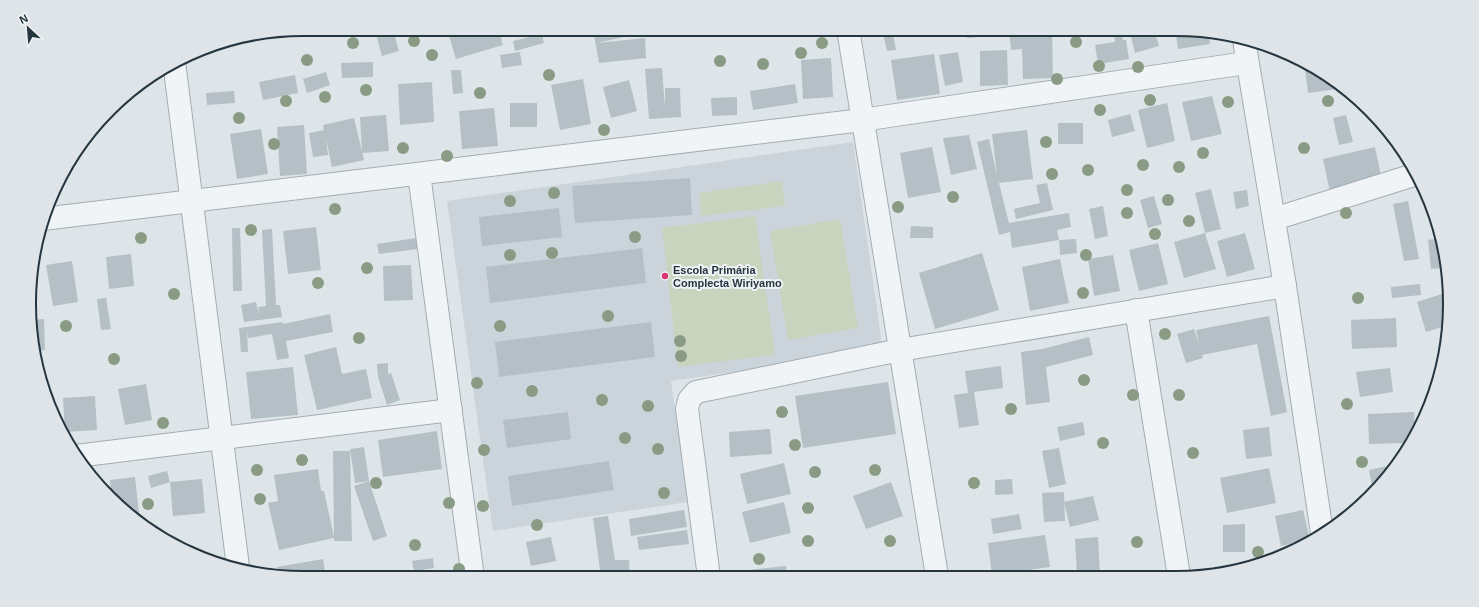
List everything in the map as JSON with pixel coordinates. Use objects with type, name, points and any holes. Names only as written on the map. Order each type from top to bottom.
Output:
[{"type":"street","points":[[849,36],[936,571]]},
{"type":"street","points":[[1244,45],[1246,63],[1274,219],[1321,528]]},
{"type":"street","points":[[50,218],[862,120],[1246,63]]},
{"type":"street","points":[[175,69],[237,563]]},
{"type":"street","points":[[419,174],[472,571]]},
{"type":"street","points":[[1274,219],[1410,176]]},
{"type":"street","points":[[708,571],[687,409],[689,400],[696,392],[900,350],[1284,286]]},
{"type":"street","points":[[1136,310],[1178,571]]},
{"type":"street","points":[[83,455],[451,410]]},
{"type":"shaded area","name":"Escola Primária Complecta Wiriyamo","points":[[853,142],[883,351],[671,381],[688,502],[493,531],[447,201]]},
{"type":"green space","points":[[782,181],[785,206],[701,216],[699,193]]},
{"type":"green space","points":[[755,216],[775,355],[678,367],[662,228]]},
{"type":"green space","points":[[840,219],[858,328],[788,340],[770,231]]},
{"type":"building","points":[[376,36],[395,36],[399,51],[382,56]]},
{"type":"building","points":[[449,36],[500,36],[503,45],[456,59]]},
{"type":"building","points":[[534,36],[542,36],[544,43],[515,51],[513,41]]},
{"type":"building","points":[[594,36],[628,36],[597,43],[645,38],[646,58],[599,63]]},
{"type":"building","points":[[884,36],[893,36],[896,50],[887,51]]},
{"type":"building","points":[[967,36],[980,36],[980,37],[967,38]]},
{"type":"building","points":[[1010,36],[1052,36],[1053,78],[1023,79],[1022,49],[1011,50]]},
{"type":"building","points":[[1114,36],[1122,36],[1123,40],[1126,40],[1129,59],[1098,64],[1095,45],[1115,42]]},
{"type":"building","points":[[1131,36],[1156,36],[1159,46],[1135,53]]},
{"type":"building","points":[[1176,36],[1209,38],[1210,44],[1178,49]]},
{"type":"building","points":[[1007,50],[1008,85],[980,86],[980,51]]},
{"type":"building","points":[[520,52],[522,65],[502,68],[500,55]]},
{"type":"building","points":[[958,52],[963,82],[945,86],[939,55]]},
{"type":"building","points":[[934,54],[940,94],[897,100],[891,60]]},
{"type":"building","points":[[831,58],[833,97],[803,99],[801,60]]},
{"type":"building","points":[[373,62],[373,77],[342,78],[341,63]]},
{"type":"building","points":[[662,68],[665,108],[665,88],[680,88],[681,117],[649,119],[645,69]]},
{"type":"building","points":[[451,70],[461,70],[463,93],[453,94]]},
{"type":"building","points":[[1305,70],[1335,89],[1308,93]]},
{"type":"building","points":[[326,72],[330,85],[307,93],[303,79]]},
{"type":"building","points":[[295,75],[298,93],[263,100],[259,82]]},
{"type":"building","points":[[583,79],[591,124],[560,130],[551,85]]},
{"type":"building","points":[[629,80],[637,111],[611,118],[603,87]]},
{"type":"building","points":[[432,82],[434,122],[400,125],[398,84]]},
{"type":"building","points":[[795,84],[798,103],[753,110],[750,91]]},
{"type":"building","points":[[234,91],[235,103],[207,105],[206,93]]},
{"type":"building","points":[[1212,96],[1222,134],[1191,141],[1182,102]]},
{"type":"building","points":[[737,97],[737,115],[712,116],[711,98]]},
{"type":"building","points":[[510,103],[537,103],[537,127],[510,127]]},
{"type":"building","points":[[1167,103],[1175,141],[1147,148],[1138,110]]},
{"type":"building","points":[[494,108],[498,146],[462,149],[459,111]]},
{"type":"building","points":[[1130,114],[1135,131],[1112,137],[1108,120]]},
{"type":"building","points":[[386,115],[389,151],[362,153],[360,117]]},
{"type":"building","points":[[1346,115],[1353,142],[1339,145],[1333,118]]},
{"type":"building","points":[[354,118],[364,160],[332,167],[326,139],[328,155],[313,157],[309,133],[324,130],[323,125]]},
{"type":"building","points":[[1058,123],[1083,123],[1083,144],[1058,144]]},
{"type":"building","points":[[304,125],[307,174],[280,176],[277,127]]},
{"type":"building","points":[[261,129],[268,174],[237,179],[230,134]]},
{"type":"building","points":[[1027,130],[1033,179],[999,183],[1009,223],[1069,213],[1071,227],[1057,230],[1059,240],[1012,248],[1010,232],[999,235],[977,142],[989,139],[997,175],[992,134]]},
{"type":"building","points":[[969,135],[977,169],[951,175],[943,138]]},
{"type":"building","points":[[932,147],[941,192],[908,198],[900,153]]},
{"type":"building","points":[[1375,147],[1383,186],[1331,197],[1323,159]]},
{"type":"building","points":[[690,178],[692,215],[575,223],[572,186]]},
{"type":"building","points":[[1047,183],[1053,210],[1016,219],[1014,209],[1040,203],[1036,185]]},
{"type":"building","points":[[1211,189],[1221,229],[1205,233],[1195,193]]},
{"type":"building","points":[[1247,190],[1249,206],[1236,209],[1233,192]]},
{"type":"building","points":[[1154,196],[1162,224],[1148,228],[1140,200]]},
{"type":"building","points":[[1408,201],[1419,259],[1404,261],[1393,204]]},
{"type":"building","points":[[1103,206],[1108,236],[1095,239],[1089,209]]},
{"type":"building","points":[[559,208],[562,237],[482,246],[479,217]]},
{"type":"building","points":[[911,226],[933,227],[933,238],[910,238]]},
{"type":"building","points":[[316,227],[321,270],[288,274],[283,231]]},
{"type":"building","points":[[232,228],[240,228],[242,291],[233,291]]},
{"type":"building","points":[[272,229],[276,305],[280,305],[282,317],[244,322],[241,305],[256,302],[259,315],[258,307],[266,306],[262,230]]},
{"type":"building","points":[[1205,233],[1216,269],[1184,278],[1174,242]]},
{"type":"building","points":[[1245,233],[1255,269],[1227,277],[1217,241]]},
{"type":"building","points":[[416,238],[418,249],[379,254],[377,244]]},
{"type":"building","points":[[1076,239],[1077,253],[1060,255],[1059,240]]},
{"type":"building","points":[[1435,239],[1441,268],[1431,269],[1428,240]]},
{"type":"building","points":[[1158,243],[1168,284],[1139,291],[1129,250]]},
{"type":"building","points":[[642,248],[646,283],[490,303],[486,267]]},
{"type":"building","points":[[982,253],[999,310],[935,329],[919,273]]},
{"type":"building","points":[[131,254],[134,286],[109,289],[106,257]]},
{"type":"building","points":[[1113,255],[1120,291],[1094,296],[1088,259]]},
{"type":"building","points":[[1060,259],[1069,303],[1030,311],[1022,267]]},
{"type":"building","points":[[72,261],[78,302],[53,306],[46,265]]},
{"type":"building","points":[[411,265],[413,300],[384,301],[383,266]]},
{"type":"building","points":[[1420,284],[1421,295],[1392,298],[1391,287]]},
{"type":"building","points":[[1442,294],[1442,327],[1426,332],[1417,302]]},
{"type":"building","points":[[106,298],[111,329],[101,330],[97,299]]},
{"type":"building","points":[[330,314],[333,332],[286,341],[289,358],[277,360],[272,334],[248,338],[247,330],[248,352],[241,352],[239,328],[283,322],[283,324]]},
{"type":"building","points":[[1269,316],[1287,412],[1271,416],[1257,344],[1202,355],[1203,358],[1186,363],[1177,334],[1194,329],[1199,344],[1196,330]]},
{"type":"building","points":[[1396,318],[1397,347],[1352,349],[1351,320]]},
{"type":"building","points":[[44,319],[45,350],[40,350],[37,320]]},
{"type":"building","points":[[651,322],[655,357],[499,377],[495,342]]},
{"type":"building","points":[[1089,337],[1093,355],[1046,367],[1050,402],[1026,405],[1021,352],[1042,349]]},
{"type":"building","points":[[336,347],[342,374],[366,369],[372,398],[317,410],[304,355]]},
{"type":"building","points":[[388,363],[388,374],[391,373],[400,400],[387,405],[378,377],[377,364]]},
{"type":"building","points":[[1001,366],[1003,388],[974,392],[979,425],[959,428],[954,395],[968,393],[965,371]]},
{"type":"building","points":[[293,367],[298,415],[251,419],[246,372]]},
{"type":"building","points":[[1390,368],[1393,392],[1360,397],[1356,372]]},
{"type":"building","points":[[888,382],[896,434],[803,448],[795,396]]},
{"type":"building","points":[[146,384],[152,420],[125,425],[118,389]]},
{"type":"building","points":[[95,396],[97,430],[69,432],[64,423],[63,398]]},
{"type":"building","points":[[568,412],[571,439],[507,448],[503,420]]},
{"type":"building","points":[[1414,412],[1414,423],[1403,443],[1369,444],[1368,414]]},
{"type":"building","points":[[1083,422],[1085,435],[1060,441],[1057,427]]},
{"type":"building","points":[[1269,427],[1272,456],[1246,459],[1243,430]]},
{"type":"building","points":[[770,429],[772,454],[730,457],[729,432]]},
{"type":"building","points":[[437,431],[442,469],[383,477],[378,440]]},
{"type":"building","points":[[364,447],[369,481],[355,483],[350,449]]},
{"type":"building","points":[[1059,448],[1066,484],[1049,488],[1042,451]]},
{"type":"building","points":[[333,451],[350,451],[352,541],[334,541],[334,538],[279,550],[268,503],[278,501],[274,475],[318,469],[321,491],[324,491],[334,537]]},
{"type":"building","points":[[609,461],[614,490],[512,506],[508,476]]},
{"type":"building","points":[[784,463],[791,494],[747,504],[740,474]]},
{"type":"building","points":[[1388,466],[1372,485],[1369,470]]},
{"type":"building","points":[[1269,468],[1276,503],[1227,513],[1220,478]]},
{"type":"building","points":[[167,471],[170,482],[151,488],[148,476]]},
{"type":"building","points":[[135,477],[139,514],[111,490],[110,480]]},
{"type":"building","points":[[202,479],[205,513],[173,516],[170,482]]},
{"type":"building","points":[[1012,479],[1013,494],[995,495],[995,480]]},
{"type":"building","points":[[369,481],[387,536],[373,541],[354,486]]},
{"type":"building","points":[[891,482],[903,516],[866,529],[853,496]]},
{"type":"building","points":[[1064,492],[1065,521],[1044,522],[1042,493]]},
{"type":"building","points":[[1093,496],[1099,520],[1070,527],[1064,502]]},
{"type":"building","points":[[784,502],[791,533],[750,543],[742,512]]},
{"type":"building","points":[[684,510],[687,527],[631,536],[629,519]]},
{"type":"building","points":[[1303,510],[1309,535],[1293,544],[1281,546],[1275,516]]},
{"type":"building","points":[[1019,514],[1022,529],[993,534],[991,519]]},
{"type":"building","points":[[608,516],[615,560],[629,560],[630,571],[589,571],[600,570],[593,518]]},
{"type":"building","points":[[1245,524],[1245,552],[1223,552],[1223,525]]},
{"type":"building","points":[[687,530],[689,544],[639,550],[637,537]]},
{"type":"building","points":[[1045,535],[1050,567],[1021,571],[992,571],[988,543]]},
{"type":"building","points":[[551,537],[556,561],[531,566],[526,542]]},
{"type":"building","points":[[1098,537],[1100,571],[1077,571],[1075,539]]},
{"type":"building","points":[[433,558],[434,568],[414,571],[412,561]]},
{"type":"building","points":[[323,559],[325,571],[277,569],[277,567]]},
{"type":"building","points":[[786,566],[786,571],[748,571]]},
{"type":"place","name":"Escola Primária Complecta Wiriyamo","points":[[665,276]]}]
